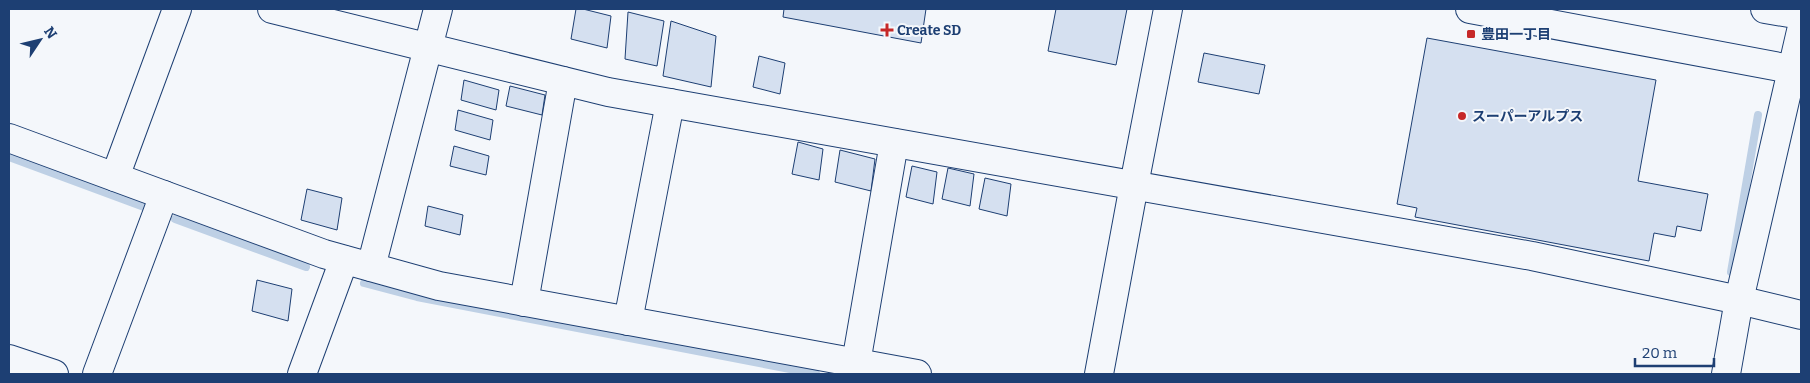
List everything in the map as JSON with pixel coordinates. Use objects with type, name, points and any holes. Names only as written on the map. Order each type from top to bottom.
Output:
[{"type":"street","points":[[115,177],[177,9]]},
{"type":"street","points":[[272,9],[425,58],[563,81],[608,92],[1532,256],[1801,315]]},
{"type":"street","points":[[371,267],[438,9]]},
{"type":"street","points":[[1099,374],[1168,9]]},
{"type":"street","points":[[1470,9],[1797,70]]},
{"type":"street","points":[[1765,9],[1801,15]]},
{"type":"street","points":[[1726,374],[1739,300],[1797,70],[1801,31]]},
{"type":"street","points":[[524,302],[563,81]]},
{"type":"street","points":[[628,321],[670,103]]},
{"type":"street","points":[[9,138],[324,254],[439,286],[917,374]]},
{"type":"street","points":[[856,363],[894,143]]},
{"type":"street","points":[[97,374],[164,195]]},
{"type":"street","points":[[302,374],[344,260]]},
{"type":"street","points":[[9,358],[54,374]]},
{"type":"building","points":[[576,9],[611,16],[607,48],[571,39]]},
{"type":"building","name":"Create SD","points":[[784,9],[926,9],[921,43],[783,17]]},
{"type":"building","points":[[1056,9],[1127,9],[1116,65],[1048,51]]},
{"type":"building","points":[[628,12],[664,21],[657,66],[625,59]]},
{"type":"building","points":[[671,21],[716,36],[711,87],[663,76]]},
{"type":"building","points":[[1427,38],[1656,80],[1638,181],[1708,194],[1701,231],[1677,226],[1675,237],[1654,233],[1649,261],[1415,217],[1417,208],[1397,204]]},
{"type":"building","points":[[1204,53],[1265,65],[1259,94],[1198,82]]},
{"type":"building","points":[[759,56],[785,63],[780,94],[753,87]]},
{"type":"building","points":[[464,80],[499,90],[496,110],[461,100]]},
{"type":"building","points":[[510,86],[545,95],[542,115],[506,106]]},
{"type":"building","points":[[458,110],[493,120],[490,140],[455,130]]},
{"type":"building","points":[[798,142],[823,149],[819,180],[792,174]]},
{"type":"building","points":[[454,146],[489,156],[486,175],[450,166]]},
{"type":"building","points":[[840,150],[875,159],[871,191],[835,182]]},
{"type":"building","points":[[912,166],[937,172],[933,204],[906,197]]},
{"type":"building","points":[[948,168],[974,174],[970,206],[942,199]]},
{"type":"building","points":[[985,178],[1011,184],[1007,216],[979,209]]},
{"type":"building","points":[[307,189],[342,198],[337,230],[301,220]]},
{"type":"building","points":[[428,206],[463,215],[460,235],[425,226]]},
{"type":"building","points":[[257,280],[292,289],[288,321],[252,311]]},
{"type":"waterway","points":[[1731,272],[1758,115]]},
{"type":"waterway","points":[[9,157],[144,207]]},
{"type":"waterway","points":[[175,219],[306,267]]},
{"type":"waterway","points":[[364,283],[417,297],[816,374]]},
{"type":"place","name":"Create SD","points":[[887,30]]},
{"type":"place","name":"豊田一丁目","points":[[1471,34]]},
{"type":"place","name":"スーパーアルプス","points":[[1462,116]]}]
